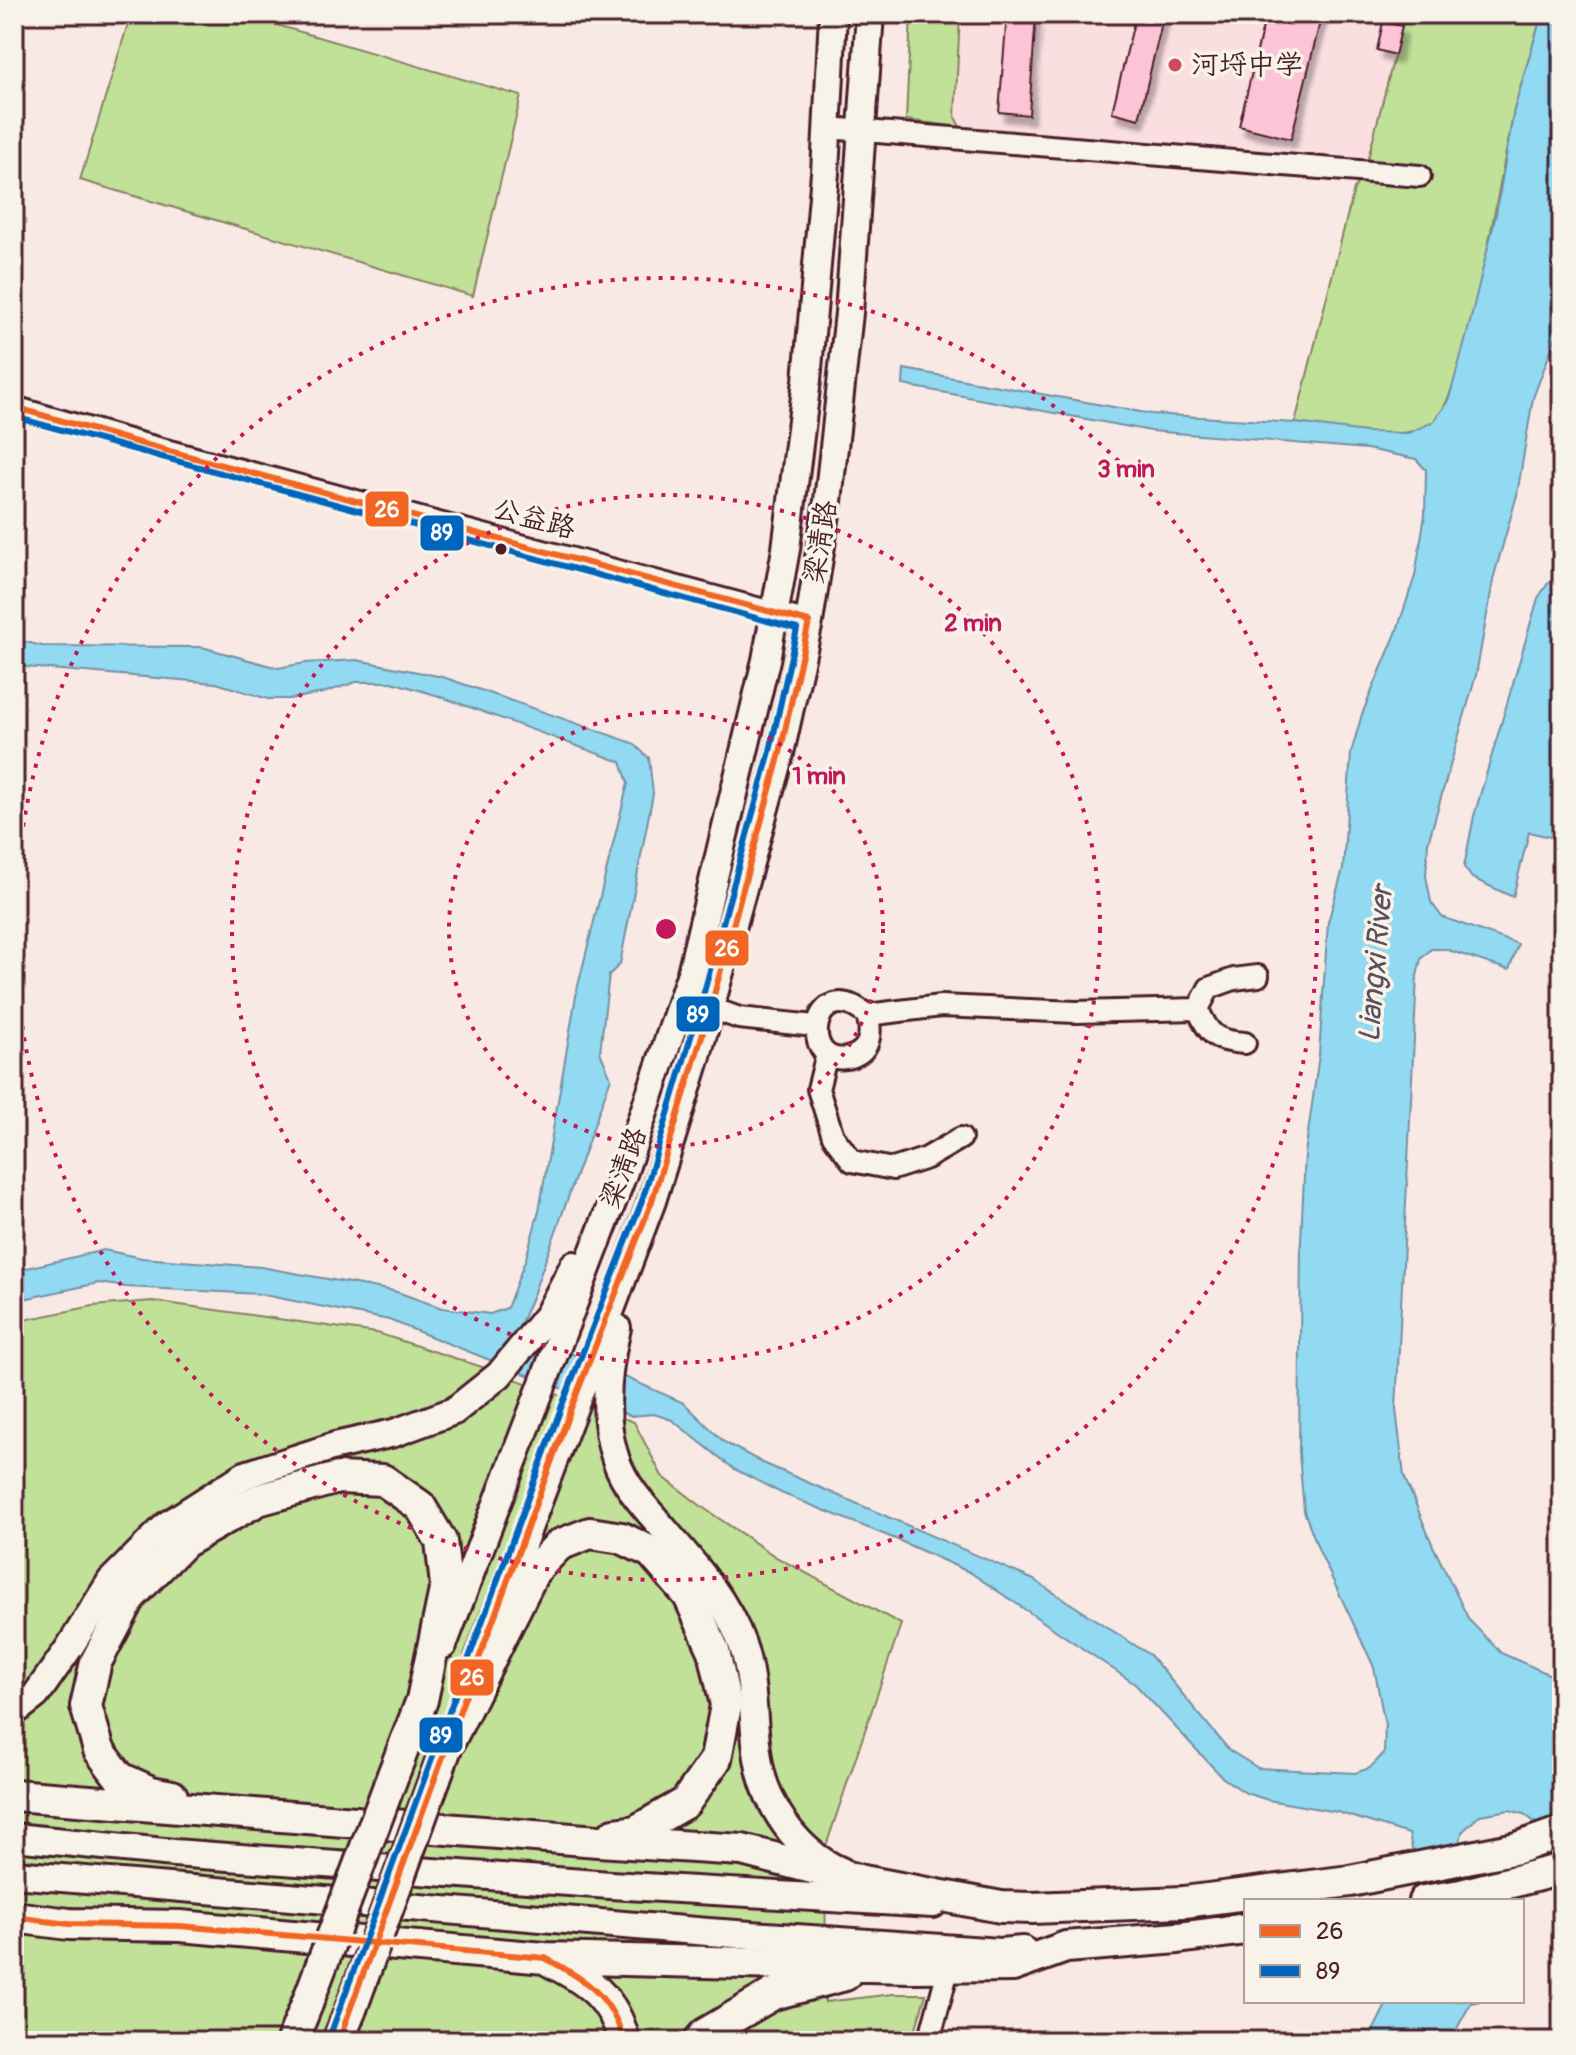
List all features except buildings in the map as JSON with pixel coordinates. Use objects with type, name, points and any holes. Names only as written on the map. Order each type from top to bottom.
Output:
[{"type":"highway","points":[[244,1814],[151,1792],[120,1778],[99,1750],[86,1706],[96,1662],[131,1596],[184,1542],[258,1500],[338,1478],[383,1480],[420,1506],[441,1541],[446,1585],[422,1700],[292,2041]]},
{"type":"highway","points":[[446,1748],[534,1571],[559,1545],[590,1533],[622,1538],[651,1552],[689,1596],[714,1651],[726,1705],[716,1759],[685,1803],[636,1831],[572,1839]]},
{"type":"highway","name":"梁清路","points":[[343,2029],[446,1748]]},
{"type":"highway","points":[[14,1795],[742,1850],[863,1881],[1001,1907],[1184,1902],[1350,1881],[1517,1848],[1562,1832]]},
{"type":"highway","points":[[1436,1899],[1562,1869]]},
{"type":"highway","points":[[14,1917],[69,1924],[180,1926],[545,1958],[910,1967],[1013,1966],[1066,1947],[1244,1929]]},
{"type":"highway","points":[[545,1958],[579,1976],[607,2000],[624,2041]]},
{"type":"highway","points":[[699,2041],[705,2034],[773,1994],[844,1975],[910,1967]]},
{"type":"main road","name":"梁清路","points":[[557,1320],[623,1174],[683,998],[766,660],[786,549],[807,380],[828,128],[832,14]]},
{"type":"main road","name":"梁清路","points":[[446,1748],[643,1222],[711,1006],[780,753],[809,622],[828,501],[847,328],[870,14]]},
{"type":"main road","points":[[643,1222],[609,1359],[606,1415],[616,1460],[638,1500],[709,1581],[742,1644],[754,1704],[758,1760],[771,1805],[796,1838],[826,1864],[863,1881]]},
{"type":"main road","points":[[14,1712],[36,1695],[111,1581],[167,1525],[245,1475],[335,1446],[394,1433],[454,1411],[499,1375],[557,1320]]},
{"type":"main road","points":[[422,1700],[535,1403],[557,1320]]},
{"type":"main road","points":[[14,1837],[174,1853],[610,1885],[1001,1907]]},
{"type":"main road","points":[[14,1874],[708,1932],[1000,1952],[1066,1947]]},
{"type":"street","points":[[828,128],[1420,176]]},
{"type":"street","name":"公益路","points":[[14,407],[809,622]]},
{"type":"street","points":[[1245,1043],[1223,1042],[1206,1029],[1198,1009],[1209,988],[1234,979],[1258,976]]},
{"type":"street","points":[[683,998],[739,1018],[815,1026]]},
{"type":"street","points":[[838,1003],[854,1004],[867,1015],[872,1030],[868,1045],[857,1056],[841,1059],[827,1054],[817,1041],[815,1026],[823,1011],[838,1003]]},
{"type":"street","points":[[867,1015],[941,1006],[1076,1012],[1198,1009]]},
{"type":"street","points":[[827,1054],[818,1089],[833,1136],[852,1161],[893,1169],[927,1158],[961,1138]]},
{"type":"street","points":[[929,2041],[949,1966]]},
{"type":"shaded area","name":"河埒中学","points":[[960,14],[1405,14],[1365,170],[960,127],[955,117]]},
{"type":"green space","points":[[131,14],[239,14],[521,96],[473,296],[80,180]]},
{"type":"green space","points":[[911,14],[960,14],[955,117],[960,127],[906,120]]},
{"type":"green space","points":[[1405,14],[1542,14],[1515,107],[1471,326],[1445,404],[1432,423],[1403,433],[1385,434],[1295,423],[1354,189],[1365,170]]},
{"type":"green space","points":[[152,1301],[377,1333],[634,1422],[662,1476],[705,1509],[776,1557],[901,1624],[826,1846],[825,2002],[893,1994],[926,1994],[912,2041],[14,2041],[14,1322],[93,1306]]},
{"type":"water","name":"Liangxi River","points":[[1542,14],[1562,14],[1562,321],[1533,398],[1517,495],[1494,576],[1476,675],[1428,843],[1426,876],[1431,902],[1442,917],[1518,944],[1509,970],[1445,949],[1431,949],[1421,959],[1417,976],[1396,1409],[1404,1476],[1469,1620],[1501,1653],[1562,1680],[1562,1843],[1524,1814],[1509,1810],[1480,1815],[1462,1832],[1448,1899],[1421,1892],[1409,1834],[1337,1812],[1246,1793],[1223,1778],[1135,1684],[971,1573],[781,1493],[734,1469],[672,1420],[654,1414],[631,1416],[389,1320],[259,1294],[99,1283],[14,1301],[14,1271],[104,1250],[142,1258],[261,1267],[394,1291],[442,1308],[490,1314],[507,1308],[539,1211],[577,990],[628,783],[621,762],[392,682],[356,682],[323,693],[268,699],[216,683],[26,667],[14,662],[14,639],[42,646],[202,647],[278,668],[357,660],[443,677],[633,743],[649,758],[653,794],[620,964],[609,975],[600,1052],[611,1078],[518,1330],[684,1403],[724,1442],[763,1463],[1034,1580],[1150,1655],[1229,1750],[1258,1768],[1355,1773],[1370,1768],[1384,1753],[1385,1725],[1374,1667],[1320,1553],[1304,1511],[1299,1454],[1301,1239],[1305,1154],[1319,1055],[1328,922],[1343,869],[1351,753],[1362,714],[1395,636],[1415,576],[1425,515],[1426,470],[1416,459],[1367,449],[1151,431],[903,385],[904,369],[1152,414],[1408,433],[1433,422],[1448,402],[1496,214],[1514,110]]},
{"type":"water","points":[[1562,576],[1562,840],[1529,832],[1513,897],[1472,878],[1464,867],[1474,816],[1538,598],[1549,582]]},
{"type":"water","points":[[1387,2003],[1471,2003],[1450,2041],[1368,2041]]},
{"type":"transit line","name":"26","points":[[14,407],[809,622],[780,753],[711,1006],[652,1201],[570,1411],[341,2041]]},
{"type":"transit line","name":"89","points":[[14,417],[797,629],[770,751],[701,1003],[643,1198],[561,1408],[329,2038]]},
{"type":"transit line","name":"26","points":[[14,1917],[69,1924],[180,1926],[545,1958],[595,1990],[612,2012],[624,2041]]},
{"type":"place","name":"河埒中学","points":[[1175,65]]}]
